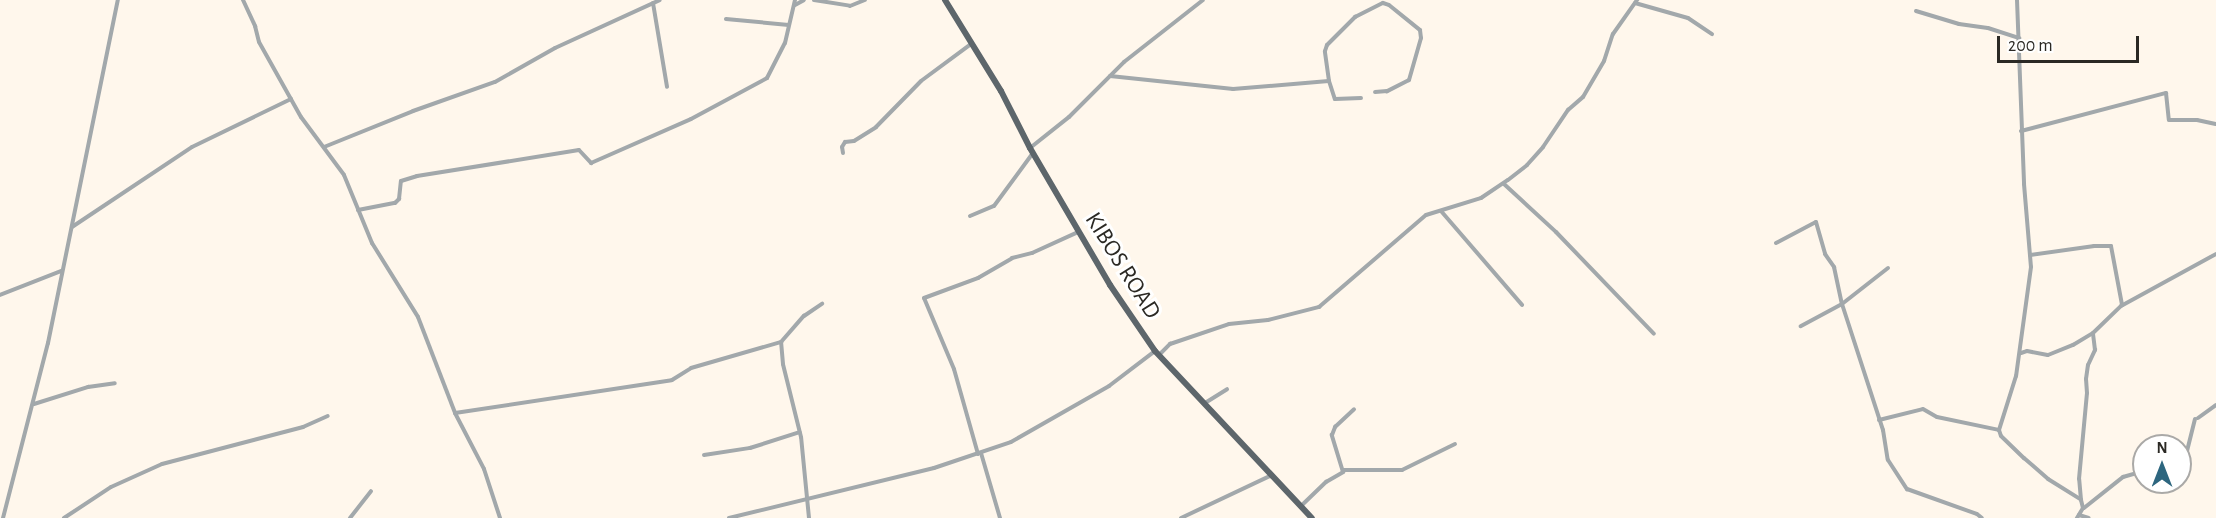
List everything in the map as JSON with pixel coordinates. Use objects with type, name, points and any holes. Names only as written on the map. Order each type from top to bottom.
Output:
[{"type":"main road","name":"KIBOS ROAD","points":[[945,0],[1001,91],[1032,150],[1110,285],[1157,353],[1312,518]]},
{"type":"street","points":[[3,518],[33,404],[118,0]]},
{"type":"street","points":[[243,0],[255,26],[259,42],[291,99],[344,175],[372,243],[423,327],[456,413],[484,469],[500,518]]},
{"type":"street","points":[[324,147],[413,111],[495,82],[555,48],[660,0]]},
{"type":"street","points":[[357,210],[395,203],[399,199],[401,181],[417,176],[579,150],[591,163],[691,118],[763,81],[770,74],[784,46],[795,0]]},
{"type":"street","points":[[795,6],[804,0]]},
{"type":"street","points":[[814,0],[850,6],[865,0]]},
{"type":"street","points":[[970,216],[994,206],[1032,150],[1110,76],[1203,0]]},
{"type":"street","points":[[1999,430],[2016,376],[2031,255],[2021,131],[2017,0]]},
{"type":"street","points":[[729,518],[807,501],[934,468],[1011,442],[1109,386],[1170,344],[1229,324],[1268,320],[1319,307],[1426,215],[1481,198],[1504,184],[1527,165],[1543,147],[1568,110],[1583,97],[1604,61],[1613,34],[1636,2],[1688,18],[1712,34]]},
{"type":"street","points":[[653,3],[667,87]]},
{"type":"street","points":[[1360,98],[1335,99],[1329,81],[1325,51],[1327,45],[1355,17],[1383,3],[1389,5],[1420,30],[1421,38],[1409,80],[1388,91],[1375,92]]},
{"type":"street","points":[[1916,11],[1959,24],[1988,28],[2019,38]]},
{"type":"street","points":[[726,19],[789,26]]},
{"type":"street","points":[[843,153],[842,148],[845,142],[854,141],[876,127],[921,81],[972,44]]},
{"type":"street","points":[[1110,76],[1233,89],[1329,81]]},
{"type":"street","points":[[2021,131],[2166,93],[2169,120],[2197,120],[2216,124]]},
{"type":"street","points":[[71,229],[192,147],[291,99]]},
{"type":"street","points":[[1504,184],[1556,232],[1654,334]]},
{"type":"street","points":[[1441,211],[1522,305]]},
{"type":"street","points":[[1776,243],[1816,222],[1825,254],[1834,267],[1842,304],[1879,420],[1888,460],[1907,489],[1977,514],[1982,518]]},
{"type":"street","points":[[1000,518],[951,359],[924,298],[978,278],[1012,258],[1032,253],[1079,232]]},
{"type":"street","points":[[2031,255],[2094,246],[2110,246],[2122,306]]},
{"type":"street","points":[[2020,354],[2027,351],[2048,355],[2073,345],[2093,333],[2122,306],[2216,254]]},
{"type":"street","points":[[1801,326],[1842,304],[1888,268]]},
{"type":"street","points":[[0,296],[61,271]]},
{"type":"street","points":[[456,413],[672,380],[691,368],[782,342],[804,316],[822,304]]},
{"type":"street","points":[[2083,508],[2080,500],[2079,479],[2087,393],[2086,379],[2088,365],[2095,350],[2093,333]]},
{"type":"street","points":[[782,342],[783,364],[800,432],[807,475],[809,518]]},
{"type":"street","points":[[33,404],[88,387],[115,383]]},
{"type":"street","points":[[1204,403],[1227,389]]},
{"type":"street","points":[[2192,434],[2196,418],[2216,405]]},
{"type":"street","points":[[1343,470],[1332,435],[1335,427],[1354,409]]},
{"type":"street","points":[[1879,420],[1900,417],[1922,409],[1939,417],[1999,430],[2006,441],[2032,465],[2080,500]]},
{"type":"street","points":[[64,518],[111,487],[162,464],[303,428],[327,416]]},
{"type":"street","points":[[704,455],[750,448],[800,432]]},
{"type":"street","points":[[1301,506],[1343,470],[1402,470],[1455,444]]},
{"type":"street","points":[[2089,518],[2078,517],[2083,508],[2123,477],[2132,474]]},
{"type":"street","points":[[1181,518],[1272,475]]},
{"type":"street","points":[[350,518],[371,491]]}]
